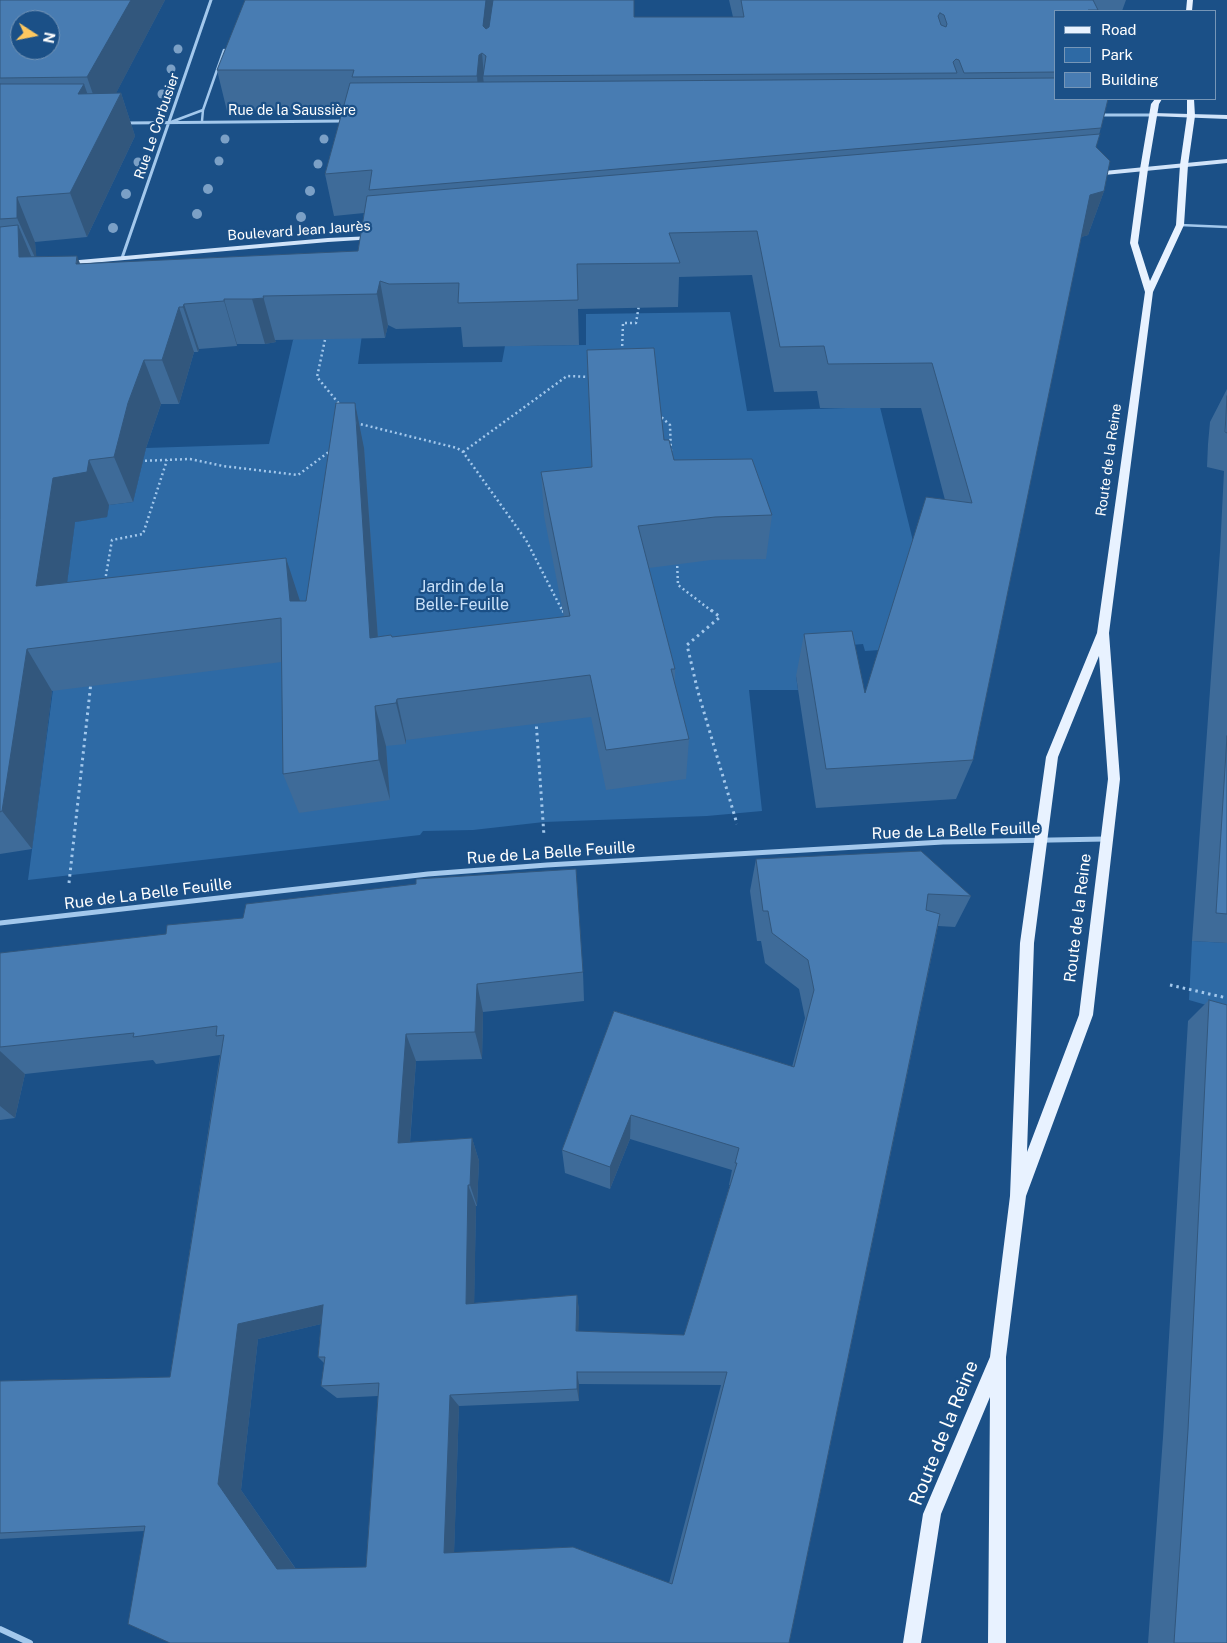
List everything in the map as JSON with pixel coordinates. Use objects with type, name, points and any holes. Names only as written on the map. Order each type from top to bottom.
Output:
[{"type":"main road","name":"Route de la Reine","points":[[1149,292],[1134,243],[1144,169],[1155,104],[1157,100]]},
{"type":"main road","name":"Route de la Reine","points":[[1018,1196],[1086,1014],[1114,779],[1103,633],[1149,292],[1180,225],[1184,165],[1191,116],[1190,100]]},
{"type":"main road","name":"Route de la Reine","points":[[997,1643],[998,1357],[1018,1196],[1027,943],[1052,757],[1103,633]]},
{"type":"main road","name":"Route de la Reine","points":[[912,1643],[932,1514],[998,1357]]},
{"type":"street","name":"Rue Le Corbusier","points":[[122,258],[172,110],[212,0]]},
{"type":"street","points":[[1096,116],[1153,115],[1227,118]]},
{"type":"street","name":"Rue de la Saussière","points":[[120,123],[202,121],[353,122]]},
{"type":"street","points":[[1088,174],[1227,161]]},
{"type":"street","name":"Boulevard Jean Jaurès","points":[[57,264],[382,237]]},
{"type":"street","name":"Rue de La Belle Feuille","points":[[0,923],[428,874],[547,864],[943,842],[1107,838]]},
{"type":"street","points":[[0,1629],[30,1643]]},
{"type":"lane","points":[[202,121],[203,110],[224,50]]},
{"type":"lane","points":[[169,123],[203,110]]},
{"type":"lane","points":[[1180,225],[1227,227]]},
{"type":"path","points":[[622,360],[623,323],[636,323],[640,297]]},
{"type":"path","points":[[328,330],[317,377],[342,408]]},
{"type":"path","points":[[463,452],[568,376],[594,377]]},
{"type":"path","points":[[656,412],[670,425],[671,453]]},
{"type":"path","points":[[355,423],[457,448],[463,452],[526,540],[566,616]]},
{"type":"path","points":[[138,461],[190,459],[223,466],[298,475],[330,451]]},
{"type":"path","points":[[104,587],[112,540],[143,534],[167,460]]},
{"type":"path","points":[[676,557],[678,585],[720,618],[687,645],[698,692],[737,824]]},
{"type":"path","points":[[69,882],[92,677]]},
{"type":"path","points":[[535,715],[544,836]]},
{"type":"path","points":[[1170,985],[1227,998]]},
{"type":"green space","name":"Jardin de la Belle-Feuille","points":[[372,261],[358,364],[502,362],[505,346],[586,345],[586,314],[730,312],[747,411],[880,407],[913,541],[880,650],[865,651],[863,644],[839,646],[796,676],[798,690],[749,690],[762,811],[707,816],[544,822],[473,830],[423,831],[420,835],[28,880],[75,522],[107,517],[109,505],[133,502],[146,448],[269,444],[293,340]]},
{"type":"green space","points":[[1192,941],[1227,943],[1227,1011],[1189,1000]]},
{"type":"building","points":[[0,0],[131,0],[87,77],[0,78]]},
{"type":"building","points":[[245,0],[486,0],[483,26],[486,29],[489,27],[493,0],[634,0],[634,17],[744,17],[741,0],[1093,0],[1098,10],[1054,10],[1054,72],[964,73],[959,60],[956,59],[953,62],[957,73],[483,76],[486,56],[482,53],[479,55],[477,76],[352,77],[354,70],[217,70]],"holes":[[[940,13],[944,15],[946,27],[941,25],[938,16]]]},
{"type":"building","points":[[1054,78],[1054,100],[1108,100],[1101,128],[369,190],[372,170],[325,174],[350,83]]},
{"type":"building","points":[[0,84],[84,84],[78,94],[121,93],[70,193],[17,197],[17,218],[0,219]]},
{"type":"building","points":[[1100,134],[1096,147],[1110,161],[1104,191],[1090,195],[973,760],[826,769],[804,634],[852,631],[865,693],[926,497],[972,503],[932,363],[828,364],[824,346],[780,347],[757,231],[669,233],[680,263],[577,264],[578,300],[458,303],[459,283],[389,284],[380,281],[377,294],[263,296],[264,298],[224,299],[224,301],[184,304],[183,307],[179,307],[162,360],[144,360],[128,403],[114,457],[89,460],[87,472],[53,478],[36,586],[286,558],[290,601],[306,601],[336,403],[355,403],[370,638],[570,616],[541,472],[592,467],[587,350],[654,348],[664,440],[669,440],[674,460],[752,459],[772,515],[715,517],[638,526],[675,669],[671,669],[689,739],[606,750],[590,675],[397,699],[396,703],[375,706],[379,760],[283,774],[281,618],[27,649],[2,811],[0,812],[0,227],[18,225],[19,257],[77,256],[76,264],[358,251],[367,196]]},
{"type":"building","points":[[1227,396],[1227,433],[1225,432]]},
{"type":"building","points":[[1227,736],[1227,914],[1216,913]]},
{"type":"building","points":[[921,851],[971,896],[928,894],[926,910],[940,914],[789,1643],[170,1643],[128,1624],[145,1526],[0,1533],[0,1381],[170,1377],[224,1035],[216,1036],[217,1026],[133,1037],[134,1033],[0,1047],[0,953],[166,934],[167,925],[243,918],[246,904],[416,884],[416,879],[576,869],[583,972],[477,984],[475,1032],[406,1034],[398,1143],[472,1138],[470,1185],[468,1185],[466,1304],[577,1295],[576,1331],[684,1335],[737,1163],[735,1163],[739,1148],[631,1115],[610,1167],[562,1150],[614,1011],[794,1067],[814,990],[808,960],[772,933],[768,911],[763,911],[756,859]],"holes":[[[323,1305],[318,1357],[325,1357],[321,1386],[379,1383],[366,1567],[277,1569],[218,1484],[238,1324]],[[577,1372],[727,1372],[672,1584],[573,1547],[444,1553],[450,1395],[577,1389]]]},
{"type":"building","points":[[1209,1000],[1227,1005],[1227,1643],[1174,1643],[1188,1430]]}]
